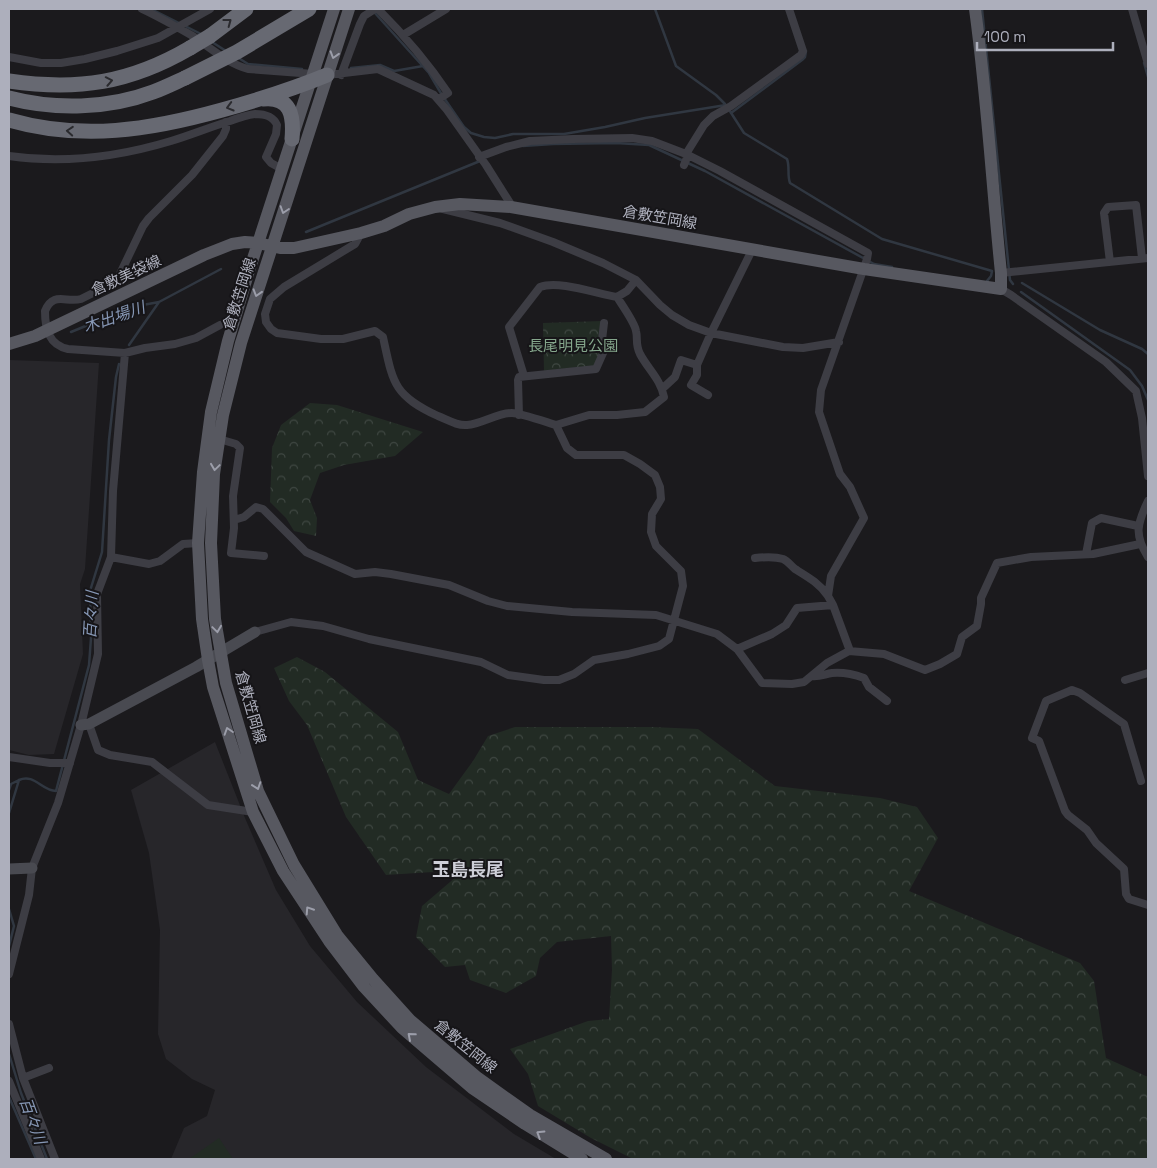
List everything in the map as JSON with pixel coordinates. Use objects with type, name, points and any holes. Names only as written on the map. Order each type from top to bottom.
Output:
[{"type":"highway","points":[[9,81],[64,86],[112,81],[150,69],[190,48],[210,36],[246,9]]},
{"type":"highway","points":[[9,98],[53,105],[100,104],[131,99],[185,78],[237,52],[309,9]]},
{"type":"highway","points":[[9,120],[68,131],[120,131],[173,123],[260,99],[322,77]]},
{"type":"highway","points":[[9,87],[54,96],[91,96],[129,91],[185,78]]},
{"type":"highway","points":[[260,99],[268,98],[280,101],[289,109],[293,121],[292,139]]},
{"type":"main road","points":[[272,246],[322,77],[334,9]]},
{"type":"main road","points":[[258,243],[292,139],[322,77],[349,9]]},
{"type":"main road","points":[[975,9],[1007,273],[1001,289]]},
{"type":"main road","name":"倉敷笠岡線","points":[[606,1159],[530,1115],[470,1071],[410,1020],[372,980],[337,935],[294,865],[258,791],[226,683],[220,653],[215,619],[211,543],[212,498],[219,439],[234,367],[272,246],[287,249],[294,248],[361,233],[384,226],[409,214],[435,207],[460,204],[510,207],[752,250],[866,263],[1001,289]]},
{"type":"main road","name":"倉敷美袋線","points":[[9,344],[35,336],[219,248],[239,242],[272,246]]},
{"type":"main road","name":"倉敷笠岡線","points":[[258,243],[228,341],[211,412],[202,472],[198,543],[202,619],[213,687],[253,812],[283,870],[329,941],[364,987],[402,1028],[472,1088],[525,1124],[582,1159]]},
{"type":"street","points":[[142,9],[180,26],[237,66],[248,69],[322,77],[378,70],[442,97],[510,203],[510,207]]},
{"type":"street","points":[[9,57],[42,63],[61,63],[85,59],[158,38],[210,9]]},
{"type":"street","points":[[403,35],[446,9]]},
{"type":"street","points":[[684,165],[687,154],[704,125],[713,116],[728,108],[801,55],[803,51],[789,9]]},
{"type":"street","points":[[1132,9],[1148,64]]},
{"type":"street","points":[[322,77],[364,16],[375,10],[403,35],[436,76],[448,93],[442,97]]},
{"type":"street","points":[[9,156],[33,160],[65,161],[106,156],[171,141],[254,114],[272,118],[277,125],[278,130],[266,157],[270,163],[282,169]]},
{"type":"street","points":[[220,325],[196,338],[175,344],[125,353],[59,347],[51,341],[45,311],[50,302],[60,299],[81,300],[117,280],[143,226],[197,168],[223,136],[226,122]]},
{"type":"street","points":[[480,157],[506,146],[530,141],[602,138],[632,138],[652,141],[687,154],[868,253],[821,390],[819,412],[840,474],[850,487],[864,518],[831,576],[828,596]]},
{"type":"street","points":[[602,138],[602,147]]},
{"type":"street","points":[[1007,273],[1110,262],[1145,258],[1136,204],[1108,208],[1104,213],[1110,262]]},
{"type":"street","points":[[435,207],[500,223],[603,263],[636,280],[672,315],[689,325],[711,333],[783,347],[802,348],[839,342]]},
{"type":"street","points":[[361,233],[354,244],[284,287],[270,298],[265,314],[266,322],[277,333],[321,340],[343,339],[375,331],[383,337],[391,372],[397,386],[408,400],[457,424],[467,425],[512,413],[556,425],[589,415],[645,412],[664,397],[662,389],[640,353],[636,340],[636,331],[617,297]]},
{"type":"street","points":[[708,395],[691,385],[696,375],[697,365],[752,250]]},
{"type":"street","points":[[524,376],[509,327],[540,288],[546,286],[574,288],[617,297],[627,291],[636,280]]},
{"type":"street","points":[[1001,289],[1106,362],[1136,391],[1146,417],[1148,476]]},
{"type":"street","points":[[519,415],[519,377],[596,369],[604,351],[602,340],[604,323]]},
{"type":"street","points":[[9,974],[14,935],[29,895],[32,868],[58,803],[68,762],[85,724],[98,654],[97,594],[111,557],[113,491],[125,353]]},
{"type":"street","points":[[662,389],[675,377],[681,360],[697,365]]},
{"type":"street","points":[[85,724],[208,660],[255,632],[291,622],[323,626],[369,639],[480,662],[508,675],[544,680],[559,680],[574,674],[594,660],[659,646],[669,639],[683,586],[681,571],[656,546],[651,532],[652,514],[661,499],[660,487],[655,475],[624,455],[576,454],[568,448],[556,425]]},
{"type":"street","points":[[219,439],[236,444],[240,448],[232,496],[234,520],[231,553],[264,556]]},
{"type":"street","points":[[1148,501],[1138,526],[1140,544],[1148,557]]},
{"type":"street","points":[[234,520],[244,517],[256,507],[263,509],[306,552],[355,574],[375,572],[449,585],[488,601],[507,606],[572,612],[656,615],[674,620],[717,634],[737,649],[762,683],[792,684],[804,682],[833,659],[850,651],[884,654],[925,670],[940,664],[957,654],[962,636],[978,626],[981,598],[997,563],[1031,557],[1086,554],[1140,544]]},
{"type":"street","points":[[1086,554],[1092,522],[1102,518],[1138,526]]},
{"type":"street","points":[[111,557],[149,564],[155,563],[183,544],[198,543]]},
{"type":"street","points":[[755,558],[770,557],[785,560],[793,568],[813,579],[821,586],[833,604],[850,651]]},
{"type":"street","points":[[737,649],[772,634],[786,625],[797,608],[833,604]]},
{"type":"street","points":[[812,676],[830,673],[849,673],[864,678],[869,687],[888,701]]},
{"type":"street","points":[[1125,680],[1148,673]]},
{"type":"street","points":[[1141,781],[1124,724],[1080,693],[1072,690],[1046,701],[1032,738],[1039,741],[1066,811],[1124,869],[1126,894],[1129,899],[1148,905]]},
{"type":"street","points":[[85,724],[98,750],[110,755],[152,762],[208,806],[253,812]]},
{"type":"street","points":[[9,757],[50,763],[68,762]]},
{"type":"street","points":[[9,868],[32,868]]},
{"type":"street","points":[[9,1024],[23,1078],[55,1158],[45,1159]]},
{"type":"street","points":[[9,1057],[14,1048]]},
{"type":"street","points":[[23,1078],[49,1068]]},
{"type":"street","points":[[9,1081],[10,1095],[42,1159]]},
{"type":"shaded area","points":[[9,360],[99,363],[85,569],[80,584],[83,654],[54,754],[29,755],[9,750]]},
{"type":"shaded area","points":[[215,742],[276,890],[310,946],[357,1002],[426,1067],[514,1134],[556,1159],[171,1159],[184,1128],[207,1116],[215,1090],[192,1079],[166,1059],[158,1034],[160,930],[149,853],[131,790]]},
{"type":"green space","name":"長尾明見公園","points":[[602,321],[599,335],[600,353],[594,366],[544,371],[543,323]]},
{"type":"green space","points":[[310,403],[337,405],[423,432],[395,456],[344,465],[320,473],[310,500],[317,518],[316,536],[294,531],[286,518],[270,502],[272,448],[281,425]]},
{"type":"green space","points":[[297,657],[325,672],[398,732],[418,780],[449,794],[473,761],[488,736],[515,727],[652,727],[698,729],[775,786],[880,798],[917,807],[938,838],[909,891],[1080,963],[1094,981],[1106,1058],[1148,1077],[1148,1159],[633,1159],[591,1138],[538,1106],[528,1074],[510,1049],[588,1021],[609,1019],[612,970],[611,936],[557,942],[540,958],[536,976],[506,993],[470,980],[465,965],[445,967],[416,937],[422,906],[464,870],[386,875],[346,817],[307,725],[289,701],[274,668]]},
{"type":"green space","points":[[219,1138],[233,1159],[189,1159]]},
{"type":"waterway","points":[[151,9],[201,34]]},
{"type":"waterway","points":[[655,9],[676,66],[716,95],[725,104]]},
{"type":"waterway","points":[[982,9],[1010,280],[1013,284]]},
{"type":"waterway","points":[[374,12],[429,73],[464,127],[471,133],[495,138],[513,134],[564,134],[726,105],[744,133],[787,159],[790,183],[882,239],[992,271],[987,281]]},
{"type":"waterway","points":[[212,42],[226,51]]},
{"type":"waterway","points":[[731,113],[802,60],[805,57],[806,51]]},
{"type":"waterway","points":[[237,57],[248,64],[302,69]]},
{"type":"waterway","points":[[1144,63],[1148,77]]},
{"type":"waterway","points":[[351,68],[380,65],[394,71],[423,66]]},
{"type":"waterway","points":[[523,146],[616,143],[649,145],[705,171],[874,264],[892,267]]},
{"type":"waterway","points":[[306,232],[480,161]]},
{"type":"waterway","name":"木出場川","points":[[71,332],[132,307],[159,302],[221,269]]},
{"type":"waterway","points":[[1022,283],[1100,330],[1142,349],[1148,354]]},
{"type":"waterway","points":[[1021,292],[1130,370],[1142,386],[1148,400]]},
{"type":"waterway","name":"百々川","points":[[129,345],[159,302]]},
{"type":"waterway","name":"百々川","points":[[9,813],[19,780],[24,778],[34,780],[46,788],[56,791],[89,665],[91,638],[90,591],[102,552],[109,440],[119,364]]},
{"type":"waterway","points":[[9,790],[11,784],[19,780]]},
{"type":"waterway","name":"百々川","points":[[9,909],[14,926],[9,946]]},
{"type":"waterway","name":"百々川","points":[[9,1054],[21,1093],[47,1159]]},
{"type":"waterway","points":[[9,1097],[36,1159]]},
{"type":"district","name":"玉島長尾","points":[[468,869]]}]
